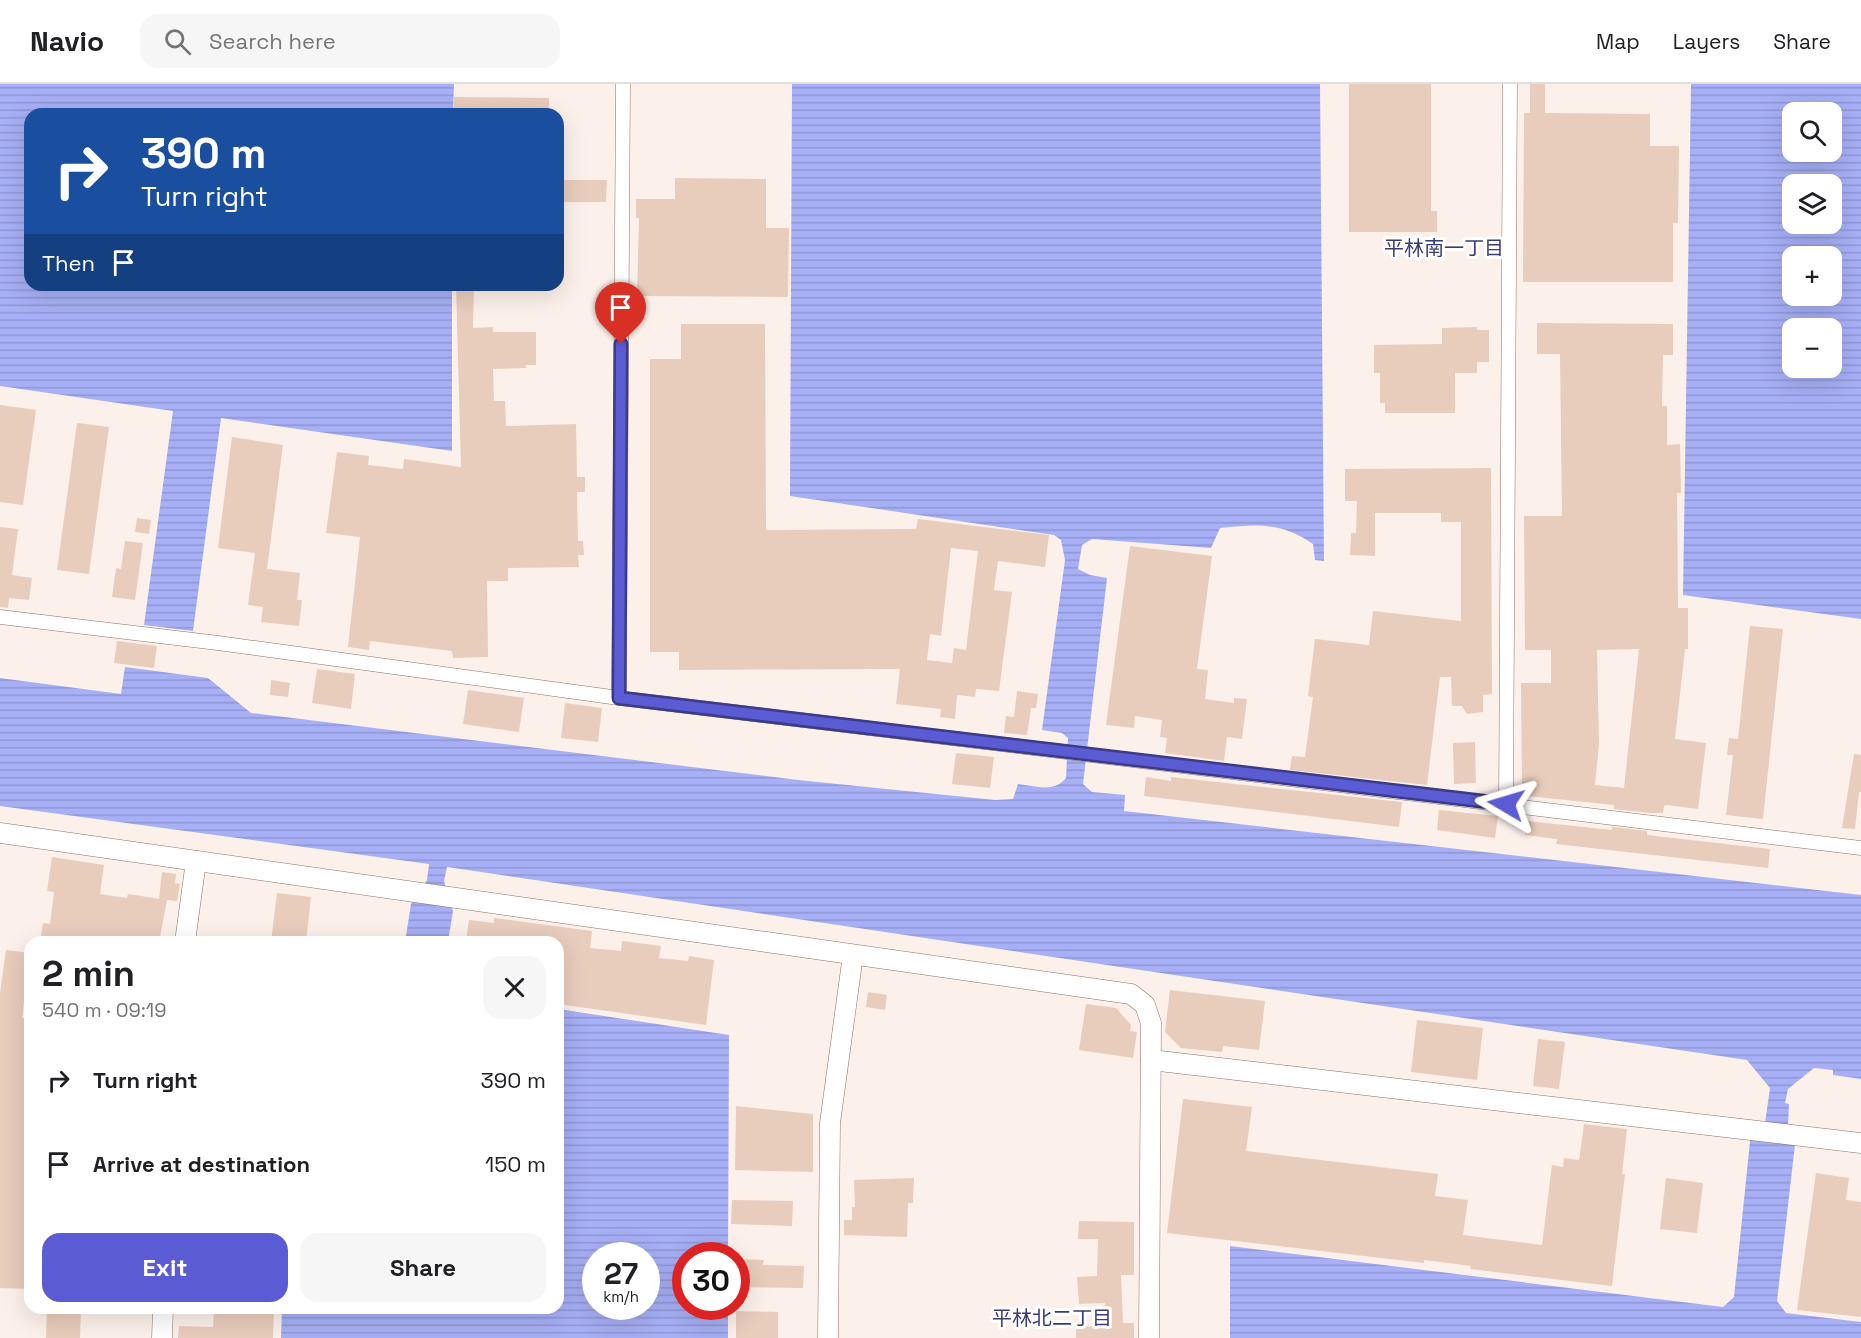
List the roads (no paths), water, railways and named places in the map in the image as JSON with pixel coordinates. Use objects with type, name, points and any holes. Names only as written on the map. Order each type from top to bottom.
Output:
[{"type":"street","points":[[619,698],[623,84]]},
{"type":"street","points":[[1506,804],[1510,84]]},
{"type":"street","points":[[0,617],[218,643],[619,698],[1861,848]]},
{"type":"street","points":[[0,833],[1131,994],[1139,998],[1149,1014],[1151,1060],[1149,1338]]},
{"type":"street","points":[[186,936],[196,861]]},
{"type":"street","points":[[828,1338],[830,1123],[853,955]]},
{"type":"street","points":[[1151,1060],[1751,1128],[1861,1143]]},
{"type":"street","points":[[162,1338],[163,1314]]},
{"type":"water","points":[[0,84],[454,84],[453,108],[24,108],[24,291],[452,291],[452,451],[221,418],[193,631],[144,625],[173,411],[0,386]]},
{"type":"water","points":[[792,84],[1320,84],[1324,561],[1315,560],[1313,544],[1290,532],[1268,526],[1220,528],[1211,548],[1092,539],[1082,545],[1078,569],[1090,575],[1107,578],[1083,784],[1092,792],[1125,795],[1124,811],[1861,895],[1861,1079],[1833,1075],[1833,1070],[1814,1068],[1788,1089],[1785,1103],[1789,1104],[1788,1125],[1797,1127],[1777,1301],[1786,1313],[1861,1322],[1861,1338],[1230,1338],[1230,1246],[1723,1307],[1734,1297],[1752,1122],[1765,1123],[1770,1088],[1747,1060],[447,867],[444,881],[453,911],[449,936],[406,936],[411,904],[427,880],[429,864],[0,806],[0,678],[121,694],[125,667],[208,678],[251,713],[798,780],[995,800],[1013,799],[1018,784],[1050,787],[1061,783],[1066,778],[1068,738],[1062,733],[1042,730],[1065,560],[1061,540],[1054,535],[790,496]]},
{"type":"water","points":[[1691,84],[1861,84],[1861,619],[1683,595]]},
{"type":"water","points":[[564,1010],[729,1035],[728,1242],[672,1242],[672,1320],[728,1320],[728,1338],[281,1338],[282,1314],[564,1314]]},
{"type":"district","name":"平林南一丁目","points":[[1444,248]]},
{"type":"district","name":"平林北二丁目","points":[[1052,1318]]}]
